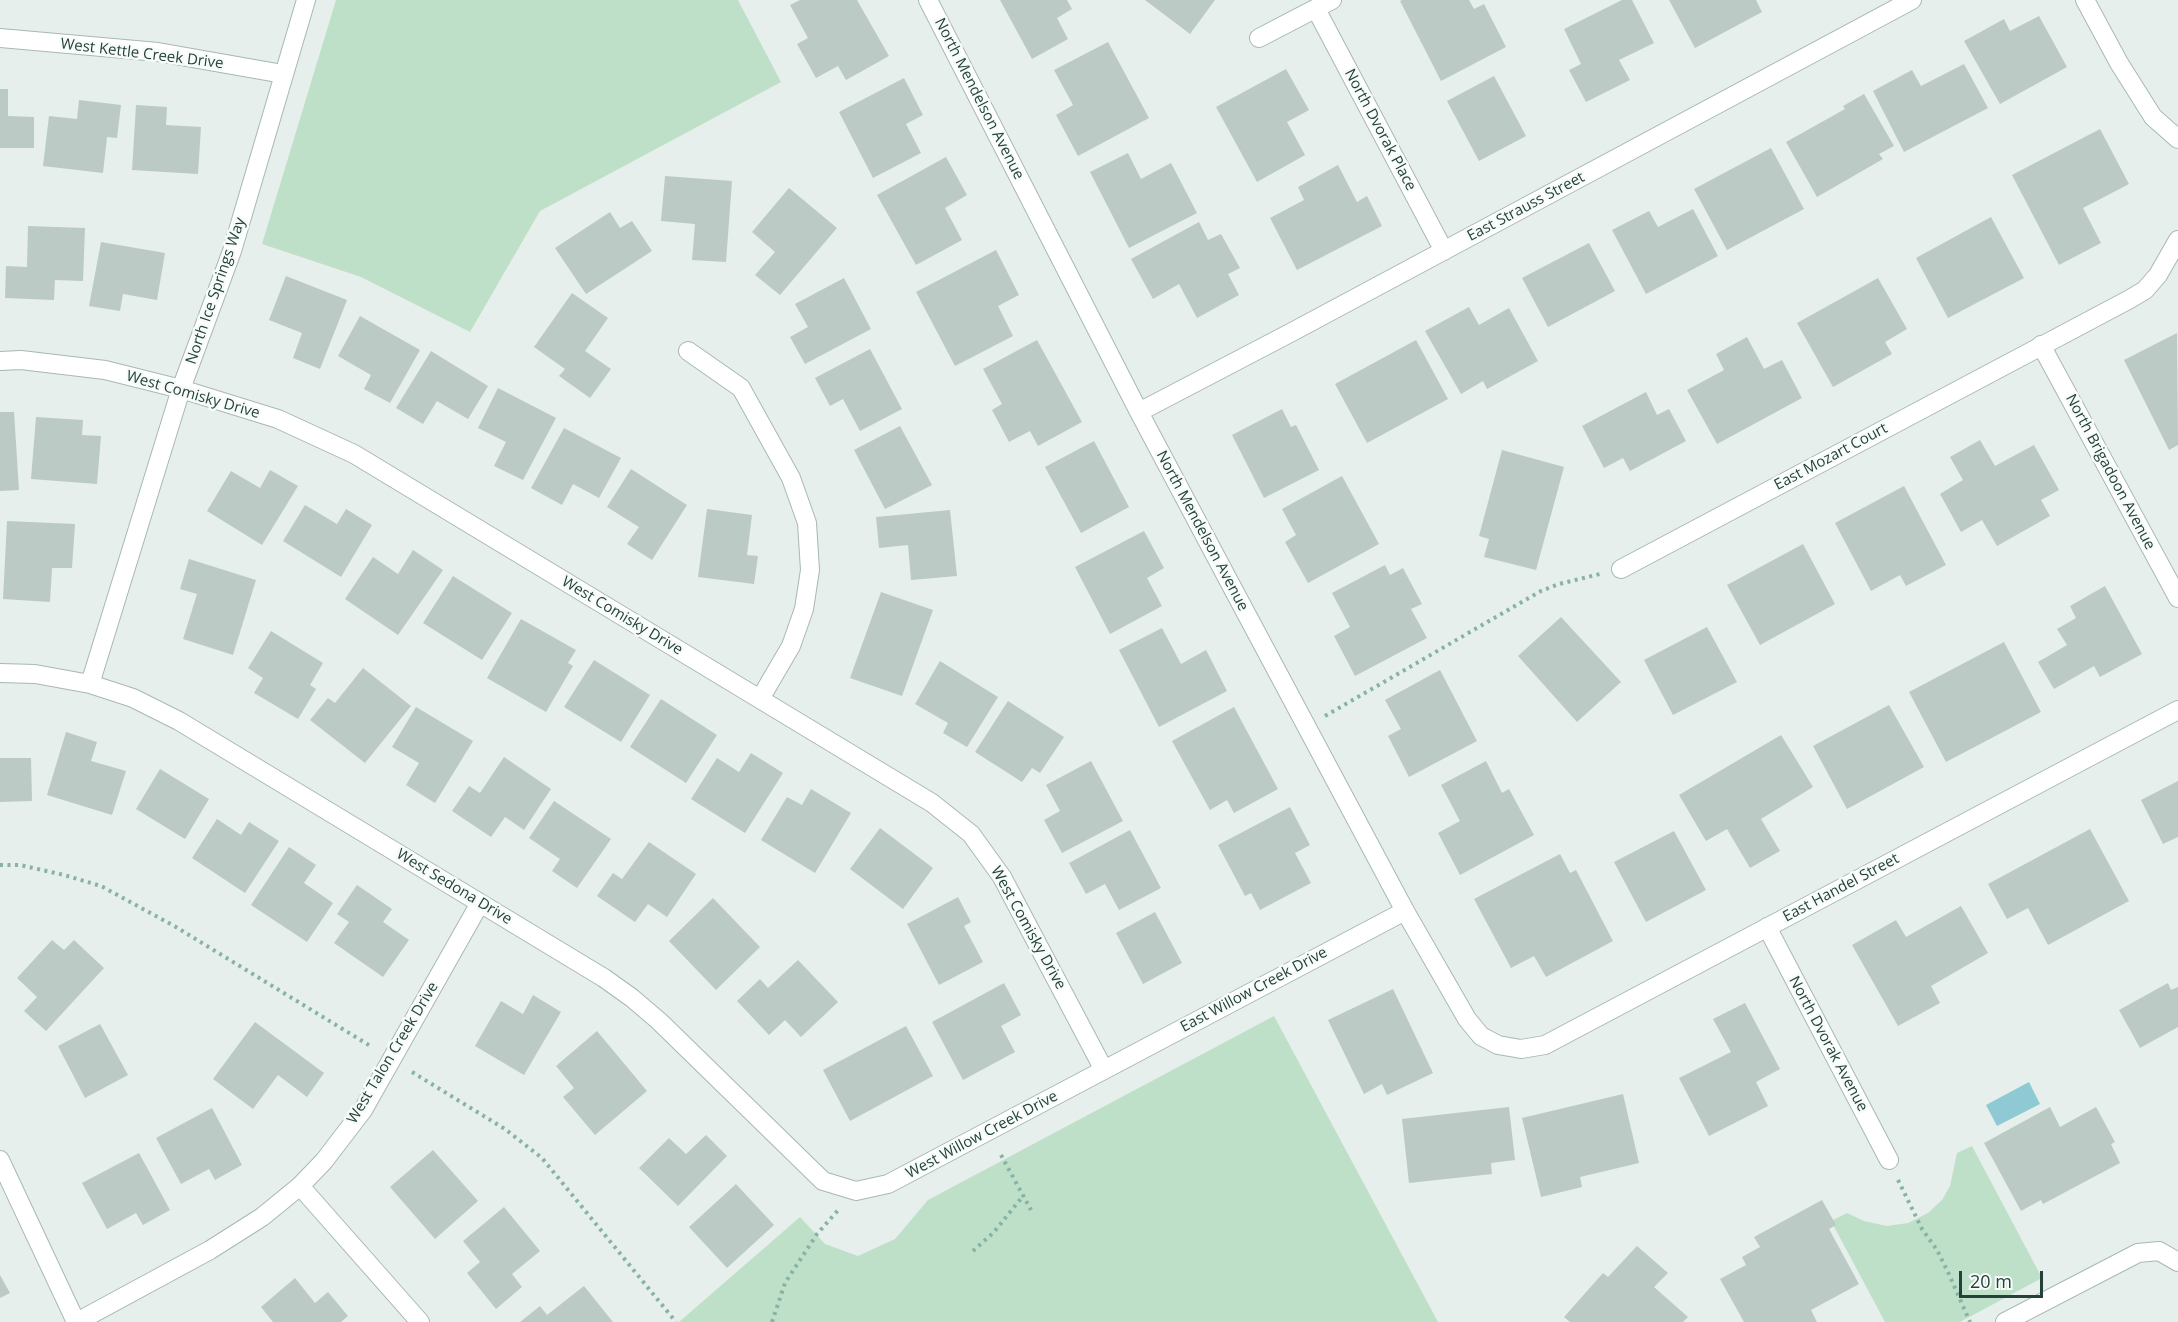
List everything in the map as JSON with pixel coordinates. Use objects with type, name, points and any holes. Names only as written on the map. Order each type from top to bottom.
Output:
[{"type":"street","name":"North Ice Springs Way","points":[[90,684],[181,388],[232,251],[306,0]]},
{"type":"street","name":"North Mendelson Avenue","points":[[928,0],[1139,412],[1405,911],[1467,1019],[1481,1036],[1498,1045]]},
{"type":"street","points":[[1259,38],[1332,0]]},
{"type":"street","name":"East Strauss Street","points":[[1139,412],[1912,0]]},
{"type":"street","points":[[2085,0],[2119,63],[2153,117],[2178,139]]},
{"type":"street","name":"North Dvorak Place","points":[[1316,9],[1444,251]]},
{"type":"street","name":"West Kettle Creek Drive","points":[[0,38],[158,52],[283,74]]},
{"type":"street","name":"East Mozart Court","points":[[1621,569],[2145,290],[2158,275],[2178,240]]},
{"type":"street","name":"North Brigadoon Avenue","points":[[2042,345],[2178,598]]},
{"type":"street","points":[[688,351],[741,388],[791,478],[807,523],[810,570],[804,609],[791,645],[760,699]]},
{"type":"street","name":"West Comisky Drive","points":[[0,361],[21,360],[105,370],[181,388],[278,419],[354,454],[932,802],[971,834],[1002,877],[1104,1070]]},
{"type":"street","name":"West Sedona Drive","points":[[0,673],[35,674],[90,684],[133,698],[179,721],[604,978],[659,1021],[823,1181],[856,1191]]},
{"type":"street","name":"East Handel Street","points":[[1498,1045],[1521,1048],[1545,1045],[2178,710]]},
{"type":"street","name":"West Talon Creek Drive","points":[[76,1322],[210,1250],[262,1217],[300,1186],[324,1161],[363,1110],[480,903]]},
{"type":"street","name":"East Willow Creek Drive","points":[[1104,1070],[1405,911]]},
{"type":"street","name":"North Dvorak Avenue","points":[[1767,927],[1889,1160]]},
{"type":"street","name":"West Willow Creek Drive","points":[[856,1191],[888,1184],[1104,1070]]},
{"type":"street","points":[[0,1160],[76,1322]]},
{"type":"street","points":[[300,1186],[420,1322]]},
{"type":"street","points":[[2005,1322],[2138,1253],[2159,1251],[2178,1262]]},
{"type":"path","points":[[1306,727],[1541,591],[1559,584],[1621,569]]},
{"type":"path","points":[[0,865],[20,865],[101,886],[186,933],[378,1051]]},
{"type":"path","points":[[415,1074],[505,1129],[542,1158],[676,1322]]},
{"type":"path","points":[[1001,1155],[1031,1210]]},
{"type":"path","points":[[1889,1160],[1915,1215],[1948,1272],[1970,1322]]},
{"type":"path","points":[[772,1322],[785,1282],[817,1234],[856,1191]]},
{"type":"path","points":[[973,1251],[994,1232],[1023,1196]]},
{"type":"green space","points":[[336,0],[738,0],[781,82],[540,211],[470,332],[361,277],[262,244]]},
{"type":"green space","points":[[1274,1016],[1438,1322],[679,1322],[800,1217],[825,1244],[858,1256],[895,1239],[928,1200]]},
{"type":"green space","points":[[1972,1146],[2042,1278],[1960,1322],[1885,1322],[1831,1221],[1847,1213],[1864,1221],[1887,1226],[1908,1223],[1928,1213],[1942,1200],[1950,1186],[1957,1153]]},
{"type":"water","points":[[2029,1082],[2040,1104],[1997,1126],[1986,1105]]},
{"type":"building","points":[[800,0],[857,0],[889,56],[846,80],[838,66],[816,78],[797,44],[808,38],[790,5]]},
{"type":"building","points":[[1000,0],[1067,0],[1072,9],[1057,18],[1068,39],[1032,59]]},
{"type":"building","points":[[1145,0],[1215,0],[1190,34]]},
{"type":"building","points":[[1469,0],[1474,9],[1484,4],[1506,47],[1441,81],[1400,1]]},
{"type":"building","points":[[1622,0],[1632,0],[1654,43],[1619,60],[1630,80],[1586,102],[1569,70],[1581,64],[1564,29]]},
{"type":"building","points":[[1669,0],[1756,0],[1762,12],[1695,48]]},
{"type":"building","points":[[2039,16],[2067,67],[2000,104],[1964,41],[2004,19],[2010,31]]},
{"type":"building","points":[[1108,42],[1149,118],[1078,156],[1056,115],[1073,105],[1054,70]]},
{"type":"building","points":[[1964,64],[1988,108],[1904,152],[1873,91],[1912,70],[1921,86]]},
{"type":"building","points":[[1286,69],[1309,110],[1287,122],[1305,155],[1257,182],[1216,107]]},
{"type":"building","points":[[1494,76],[1526,136],[1479,161],[1447,101]]},
{"type":"building","points":[[904,78],[923,115],[906,124],[921,153],[873,178],[839,112]]},
{"type":"building","points":[[0,89],[8,89],[8,116],[34,117],[34,148],[0,148]]},
{"type":"building","points":[[1864,94],[1894,146],[1879,154],[1883,159],[1817,197],[1786,142],[1845,109],[1843,106]]},
{"type":"building","points":[[79,100],[121,105],[117,138],[107,137],[103,173],[43,166],[49,116],[77,119]]},
{"type":"building","points":[[136,105],[167,107],[166,125],[201,127],[198,174],[132,170]]},
{"type":"building","points":[[2100,129],[2129,184],[2083,208],[2101,243],[2059,265],[2012,175]]},
{"type":"building","points":[[1771,148],[1804,209],[1727,250],[1694,189]]},
{"type":"building","points":[[1128,153],[1141,179],[1171,163],[1197,213],[1129,248],[1090,172]]},
{"type":"building","points":[[946,157],[967,195],[945,208],[962,240],[916,265],[877,195]]},
{"type":"building","points":[[1338,165],[1357,202],[1367,196],[1382,226],[1297,270],[1270,218],[1304,200],[1298,187]]},
{"type":"building","points":[[665,176],[732,181],[726,262],[692,260],[695,224],[661,221]]},
{"type":"building","points":[[789,188],[837,228],[780,295],[755,275],[775,252],[752,232]]},
{"type":"building","points":[[1693,209],[1718,256],[1646,294],[1612,230],[1649,211],[1658,227]]},
{"type":"building","points":[[610,212],[620,228],[632,221],[652,251],[586,294],[555,248]]},
{"type":"building","points":[[1991,217],[2024,278],[1948,318],[1916,258]]},
{"type":"building","points":[[1199,222],[1208,240],[1221,234],[1240,268],[1228,274],[1239,295],[1197,318],[1179,284],[1153,299],[1131,259]]},
{"type":"building","points":[[28,226],[85,228],[83,281],[55,280],[54,300],[5,298],[6,266],[27,267]]},
{"type":"building","points":[[101,242],[165,253],[157,300],[123,294],[120,311],[89,306]]},
{"type":"building","points":[[1589,243],[1615,291],[1548,327],[1522,278]]},
{"type":"building","points":[[996,250],[1019,295],[998,306],[1013,336],[955,366],[916,292]]},
{"type":"building","points":[[286,276],[347,300],[320,369],[293,358],[302,333],[269,320]]},
{"type":"building","points":[[844,278],[871,329],[805,364],[790,337],[808,327],[795,304]]},
{"type":"building","points":[[1878,278],[1907,329],[1885,342],[1892,354],[1833,387],[1797,323]]},
{"type":"building","points":[[572,293],[608,318],[585,351],[611,369],[590,398],[559,376],[565,369],[534,347]]},
{"type":"building","points":[[1469,307],[1479,325],[1509,308],[1538,361],[1487,389],[1483,381],[1461,394],[1425,331]]},
{"type":"building","points":[[360,316],[420,350],[390,403],[364,389],[371,375],[338,356]]},
{"type":"building","points":[[2177,333],[2178,445],[2169,450],[2124,360]]},
{"type":"building","points":[[1747,337],[1764,369],[1782,360],[1802,398],[1717,444],[1687,390],[1724,370],[1716,354]]},
{"type":"building","points":[[1037,340],[1082,422],[1038,446],[1030,431],[1009,442],[992,410],[1002,404],[983,369]]},
{"type":"building","points":[[1416,340],[1448,399],[1367,443],[1335,384]]},
{"type":"building","points":[[870,349],[902,409],[860,431],[843,399],[830,406],[815,378]]},
{"type":"building","points":[[431,351],[488,386],[468,419],[437,401],[423,424],[396,408]]},
{"type":"building","points":[[498,388],[556,418],[523,480],[494,466],[506,442],[478,428]]},
{"type":"building","points":[[1646,392],[1657,415],[1669,409],[1686,441],[1630,471],[1623,458],[1604,468],[1582,426]]},
{"type":"building","points":[[1282,409],[1291,427],[1296,425],[1319,470],[1264,498],[1232,435]]},
{"type":"building","points":[[0,412],[14,412],[19,490],[0,491]]},
{"type":"building","points":[[36,417],[83,420],[82,435],[101,436],[97,484],[31,479]]},
{"type":"building","points":[[900,426],[932,485],[885,509],[854,450]]},
{"type":"building","points":[[564,428],[621,458],[599,498],[573,484],[562,505],[531,488]]},
{"type":"building","points":[[1980,440],[1995,466],[2034,445],[2059,490],[2041,500],[2050,516],[1997,546],[1982,520],[1961,532],[1940,494],[1963,480],[1950,457]]},
{"type":"building","points":[[1094,441],[1129,507],[1081,533],[1045,467]]},
{"type":"building","points":[[1502,450],[1564,467],[1536,570],[1484,557],[1489,539],[1479,536]]},
{"type":"building","points":[[631,469],[687,505],[652,560],[627,544],[639,527],[607,507]]},
{"type":"building","points":[[270,470],[298,486],[262,545],[207,511],[231,471],[260,488]]},
{"type":"building","points":[[1342,476],[1379,544],[1308,583],[1285,542],[1296,535],[1282,509]]},
{"type":"building","points":[[1904,486],[1946,565],[1906,586],[1900,575],[1871,591],[1835,523]]},
{"type":"building","points":[[305,505],[337,524],[346,509],[372,525],[341,577],[283,541]]},
{"type":"building","points":[[707,509],[752,515],[747,555],[758,556],[754,584],[698,577]]},
{"type":"building","points":[[950,510],[957,576],[911,580],[908,545],[879,548],[876,517]]},
{"type":"building","points":[[7,521],[75,524],[72,568],[52,568],[50,602],[3,599]]},
{"type":"building","points":[[1144,531],[1164,568],[1147,578],[1162,606],[1110,634],[1075,567]]},
{"type":"building","points":[[1803,544],[1835,604],[1760,645],[1727,585]]},
{"type":"building","points":[[413,550],[443,570],[398,635],[345,599],[373,557],[398,574]]},
{"type":"building","points":[[189,559],[256,580],[233,655],[183,639],[197,594],[180,589]]},
{"type":"building","points":[[1385,565],[1390,575],[1403,568],[1422,604],[1411,609],[1427,638],[1355,676],[1334,636],[1350,627],[1332,593]]},
{"type":"building","points":[[453,576],[512,613],[482,660],[423,623]]},
{"type":"building","points":[[2105,586],[2142,654],[2100,677],[2094,666],[2054,689],[2038,662],[2067,645],[2057,629],[2076,618],[2070,606]]},
{"type":"building","points":[[881,592],[933,610],[902,696],[850,678]]},
{"type":"building","points":[[1561,617],[1621,682],[1577,722],[1518,656]]},
{"type":"building","points":[[521,619],[576,650],[568,663],[573,666],[546,712],[487,678]]},
{"type":"building","points":[[1707,627],[1737,682],[1673,715],[1644,660]]},
{"type":"building","points":[[1162,628],[1181,664],[1206,650],[1227,691],[1159,727],[1119,650]]},
{"type":"building","points":[[271,631],[323,663],[310,685],[316,689],[298,719],[254,693],[263,678],[248,668]]},
{"type":"building","points":[[2004,642],[2041,712],[1946,762],[1909,692]]},
{"type":"building","points":[[594,660],[650,695],[621,742],[564,707]]},
{"type":"building","points":[[940,661],[998,697],[967,747],[943,733],[948,723],[915,704]]},
{"type":"building","points":[[363,668],[411,706],[365,763],[310,720],[328,698],[335,703]]},
{"type":"building","points":[[1440,670],[1477,741],[1409,777],[1388,736],[1401,729],[1385,700]]},
{"type":"building","points":[[661,699],[717,735],[686,783],[630,747]]},
{"type":"building","points":[[1008,701],[1064,737],[1040,773],[1032,768],[1022,782],[975,752]]},
{"type":"building","points":[[1889,705],[1924,767],[1847,809],[1813,746]]},
{"type":"building","points":[[416,707],[473,741],[435,803],[406,785],[419,763],[392,747]]},
{"type":"building","points":[[1234,707],[1278,789],[1234,813],[1227,800],[1210,810],[1172,741]]},
{"type":"building","points":[[66,732],[97,742],[91,761],[126,771],[112,815],[47,795]]},
{"type":"building","points":[[1781,735],[1813,787],[1761,819],[1780,851],[1750,868],[1727,829],[1706,841],[1679,795]]},
{"type":"building","points":[[751,753],[783,773],[745,833],[691,799],[717,758],[739,772]]},
{"type":"building","points":[[504,757],[551,789],[524,830],[505,817],[491,837],[452,811],[469,786],[480,793]]},
{"type":"building","points":[[0,758],[31,758],[32,801],[0,802]]},
{"type":"building","points":[[1091,761],[1123,821],[1062,853],[1044,820],[1060,811],[1046,785]]},
{"type":"building","points":[[1486,761],[1502,793],[1509,789],[1534,835],[1460,875],[1438,833],[1460,821],[1441,785]]},
{"type":"building","points":[[160,769],[209,799],[185,839],[136,809]]},
{"type":"building","points":[[2178,781],[2178,837],[2163,844],[2141,800]]},
{"type":"building","points":[[811,789],[851,813],[815,873],[761,840],[787,797],[802,805]]},
{"type":"building","points":[[554,801],[611,839],[577,888],[552,871],[560,859],[529,838]]},
{"type":"building","points":[[1290,807],[1310,845],[1295,853],[1311,883],[1260,910],[1251,893],[1245,896],[1218,845]]},
{"type":"building","points":[[217,819],[241,835],[249,822],[279,841],[245,893],[192,858]]},
{"type":"building","points":[[880,828],[933,868],[903,909],[850,869]]},
{"type":"building","points":[[2090,829],[2129,901],[2048,945],[2028,908],[2007,919],[1988,884]]},
{"type":"building","points":[[1130,830],[1161,888],[1119,910],[1105,884],[1086,894],[1069,863]]},
{"type":"building","points":[[1674,831],[1706,890],[1646,922],[1614,862]]},
{"type":"building","points":[[649,842],[696,874],[667,917],[648,904],[635,922],[597,896],[613,873],[622,879]]},
{"type":"building","points":[[289,847],[316,865],[304,883],[333,903],[307,942],[251,905]]},
{"type":"building","points":[[1560,854],[1570,873],[1576,870],[1613,941],[1546,977],[1534,956],[1511,968],[1474,899]]},
{"type":"building","points":[[357,885],[392,909],[383,922],[409,940],[383,977],[334,943],[349,922],[337,914]]},
{"type":"building","points":[[958,897],[971,922],[964,926],[983,962],[939,985],[907,924]]},
{"type":"building","points":[[713,898],[760,947],[716,990],[669,941]]},
{"type":"building","points":[[1961,906],[1988,953],[1931,986],[1940,1003],[1898,1026],[1852,945],[1896,920],[1906,937]]},
{"type":"building","points":[[1155,912],[1182,963],[1143,984],[1116,933]]},
{"type":"building","points":[[52,940],[64,950],[74,940],[104,968],[46,1031],[24,1011],[37,997],[17,978]]},
{"type":"building","points":[[798,960],[838,1002],[801,1037],[785,1020],[769,1035],[737,1001],[760,979],[768,988]]},
{"type":"building","points":[[1004,983],[1021,1015],[1001,1026],[1015,1052],[963,1080],[932,1022]]},
{"type":"building","points":[[2168,983],[2171,990],[2178,987],[2178,1027],[2140,1048],[2119,1010]]},
{"type":"building","points":[[1393,989],[1433,1073],[1387,1095],[1382,1084],[1364,1094],[1328,1020]]},
{"type":"building","points":[[533,995],[561,1012],[524,1075],[475,1046],[501,1001],[523,1014]]},
{"type":"building","points":[[1745,1003],[1780,1069],[1756,1082],[1768,1106],[1709,1136],[1679,1078],[1731,1052],[1713,1019]]},
{"type":"building","points":[[255,1022],[324,1073],[307,1097],[278,1075],[253,1109],[213,1079]]},
{"type":"building","points":[[100,1024],[128,1075],[85,1098],[58,1046]]},
{"type":"building","points":[[906,1026],[933,1076],[850,1121],[823,1070]]},
{"type":"building","points":[[597,1031],[647,1091],[595,1135],[563,1097],[574,1088],[556,1066]]},
{"type":"building","points":[[1623,1094],[1639,1163],[1580,1177],[1582,1187],[1541,1197],[1522,1118]]},
{"type":"building","points":[[1509,1107],[1515,1160],[1491,1163],[1492,1174],[1409,1183],[1402,1119]]},
{"type":"building","points":[[2050,1107],[2060,1127],[2096,1107],[2115,1142],[2111,1144],[2120,1163],[2043,1204],[2041,1200],[2021,1211],[1984,1143]]},
{"type":"building","points":[[212,1108],[242,1165],[215,1180],[209,1169],[181,1184],[156,1138]]},
{"type":"building","points":[[706,1135],[727,1156],[678,1206],[639,1168],[669,1138],[686,1154]]},
{"type":"building","points":[[433,1150],[478,1201],[435,1239],[390,1187]]},
{"type":"building","points":[[139,1153],[170,1210],[143,1225],[136,1213],[107,1229],[82,1183]]},
{"type":"building","points":[[736,1184],[774,1225],[727,1268],[689,1227]]},
{"type":"building","points":[[1822,1200],[1836,1225],[1829,1229],[1859,1284],[1811,1310],[1817,1322],[1744,1322],[1720,1279],[1746,1265],[1742,1257],[1760,1247],[1754,1237]]},
{"type":"building","points":[[504,1207],[540,1251],[512,1274],[522,1287],[496,1309],[467,1273],[480,1262],[463,1241]]},
{"type":"building","points":[[1637,1246],[1668,1273],[1654,1287],[1688,1317],[1683,1322],[1570,1322],[1564,1317],[1603,1273],[1608,1277]]},
{"type":"building","points":[[0,1275],[10,1293],[0,1298]]},
{"type":"building","points":[[295,1278],[315,1303],[328,1292],[348,1316],[341,1322],[273,1322],[261,1307]]},
{"type":"building","points":[[584,1286],[613,1322],[520,1322],[540,1306],[547,1315]]}]
